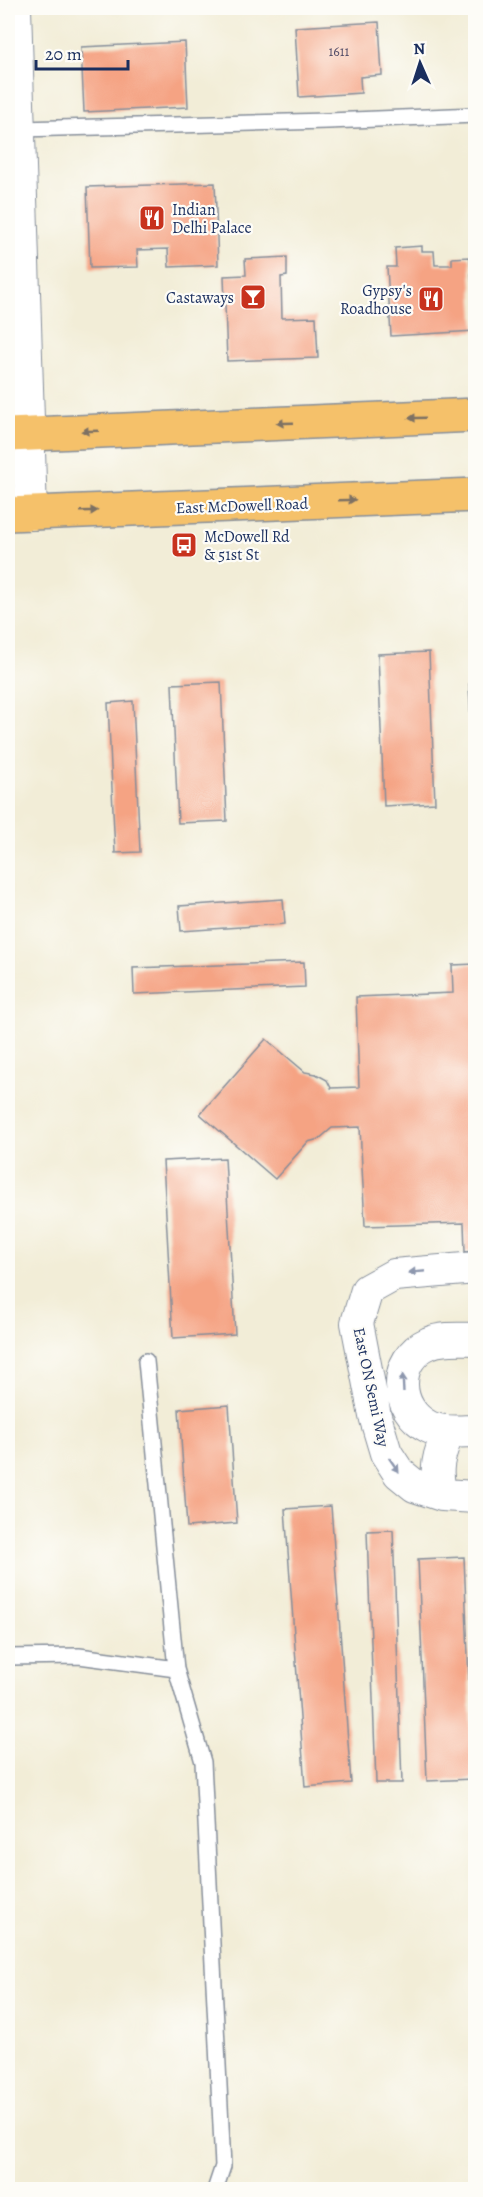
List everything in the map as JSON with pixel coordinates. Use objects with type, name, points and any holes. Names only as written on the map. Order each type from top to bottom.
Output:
[{"type":"main road","points":[[18,434],[476,415]]},
{"type":"main road","name":"East McDowell Road","points":[[19,514],[476,495]]},
{"type":"street","points":[[15,8],[20,129],[19,514]]},
{"type":"street","name":"East ON Semi Way","points":[[476,1268],[394,1275],[367,1290],[357,1323],[375,1416],[386,1454],[399,1473],[415,1486],[442,1495],[476,1497]]},
{"type":"street","name":"East ON Semi Way","points":[[462,1431],[429,1427],[416,1416],[408,1406],[403,1392],[402,1375],[406,1361],[414,1351],[432,1341],[476,1339]]},
{"type":"street","name":"East ON Semi Way","points":[[442,1495],[437,1482],[440,1451],[462,1431]]},
{"type":"lane","points":[[20,129],[476,115]]},
{"type":"lane","points":[[147,1361],[176,1670],[203,1762],[223,2166],[215,2190]]},
{"type":"lane","points":[[8,1657],[79,1656],[176,1670]]},
{"type":"building","points":[[379,22],[382,75],[360,77],[361,93],[299,97],[295,27]]},
{"type":"building","points":[[185,42],[188,107],[84,112],[81,47]]},
{"type":"building","name":"Indian Delhi Palace","points":[[215,183],[218,265],[169,267],[168,249],[137,250],[138,267],[90,268],[87,187]]},
{"type":"building","name":"Gypsy's Roadhouse","points":[[422,246],[422,251],[434,251],[435,265],[452,265],[452,258],[470,257],[475,331],[391,336],[387,267],[396,267],[395,248]]},
{"type":"building","name":"Castaways","points":[[287,257],[287,276],[281,277],[282,318],[316,317],[318,358],[227,361],[224,276],[246,275],[245,259]]},
{"type":"building","points":[[429,652],[435,803],[384,806],[378,654]]},
{"type":"building","points":[[221,682],[227,821],[178,823],[172,684]]},
{"type":"building","points":[[469,684],[476,684],[476,790],[474,790]]},
{"type":"building","points":[[133,701],[140,852],[115,853],[108,703]]},
{"type":"building","points":[[283,899],[285,924],[181,931],[179,906]]},
{"type":"building","points":[[304,962],[305,987],[134,994],[133,968]]},
{"type":"building","points":[[476,964],[476,1251],[465,1252],[464,1223],[365,1226],[360,1127],[332,1128],[319,1139],[308,1142],[275,1179],[200,1114],[266,1039],[305,1072],[316,1074],[327,1080],[331,1088],[359,1087],[356,997],[453,993],[452,965]]},
{"type":"building","points":[[225,1158],[235,1334],[173,1338],[163,1161]]},
{"type":"building","points":[[229,1405],[237,1523],[187,1527],[179,1409]]},
{"type":"building","points":[[331,1506],[351,1783],[305,1787],[285,1509]]},
{"type":"building","points":[[393,1530],[402,1783],[376,1783],[367,1531]]},
{"type":"building","points":[[464,1557],[473,1779],[427,1781],[418,1559]]},
{"type":"place","name":"Indian Delhi Palace","points":[[152,218]]},
{"type":"place","name":"Castaways","points":[[253,297]]},
{"type":"place","name":"Gypsy's Roadhouse","points":[[431,299]]},
{"type":"place","name":"McDowell Rd & 51st St","points":[[184,545]]}]
